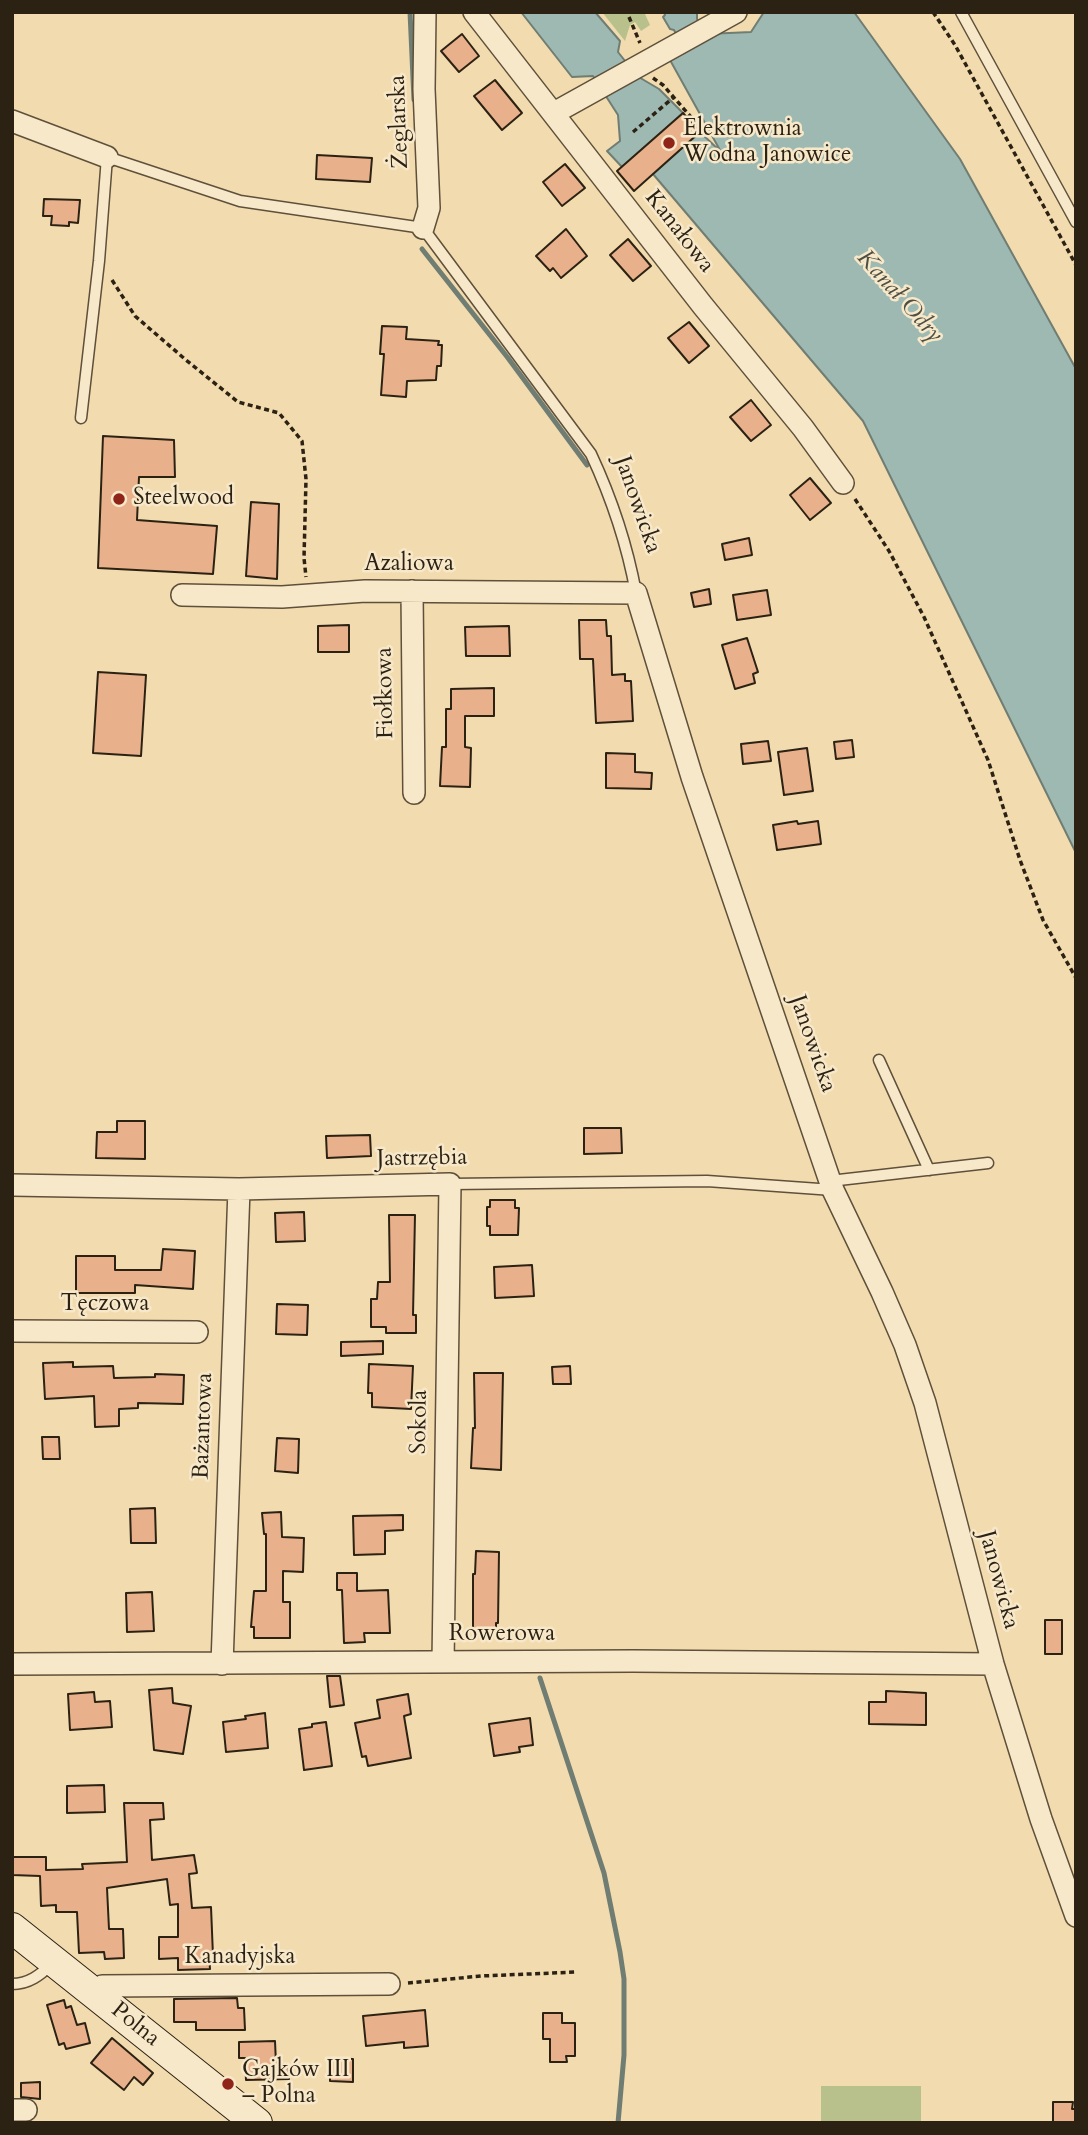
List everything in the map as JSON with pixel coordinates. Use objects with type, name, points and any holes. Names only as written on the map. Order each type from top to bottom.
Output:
[{"type":"street","name":"Żeglarska","points":[[423,228],[429,208],[424,89],[425,12]]},
{"type":"street","name":"Kanałowa","points":[[474,12],[703,306],[803,428],[843,483]]},
{"type":"street","points":[[554,113],[598,89],[647,68],[736,12]]},
{"type":"street","points":[[12,121],[107,157]]},
{"type":"street","name":"Azaliowa","points":[[182,595],[308,596],[365,591],[636,593]]},
{"type":"street","name":"Fiołkowa","points":[[412,591],[414,793]]},
{"type":"street","name":"Janowicka","points":[[636,593],[692,776],[831,1185],[896,1324],[925,1403],[993,1664],[1041,1819],[1076,1916]]},
{"type":"street","name":"Jastrzębia","points":[[12,1185],[239,1189],[450,1184]]},
{"type":"street","name":"Sokola","points":[[443,1662],[450,1184]]},
{"type":"street","name":"Bażantowa","points":[[222,1664],[239,1189]]},
{"type":"street","name":"Tęczowa","points":[[12,1331],[197,1332]]},
{"type":"street","name":"Rowerowa","points":[[12,1664],[993,1664]]},
{"type":"street","name":"Polna","points":[[12,1928],[257,2123]]},
{"type":"street","name":"Kanadyjska","points":[[93,1993],[102,1986],[389,1984]]},
{"type":"lane","points":[[961,12],[1076,222]]},
{"type":"lane","points":[[81,418],[99,261],[107,157],[240,201],[423,228]]},
{"type":"lane","name":"Janowicka","points":[[423,228],[591,454],[607,487],[627,547],[636,593]]},
{"type":"lane","points":[[879,1060],[929,1170]]},
{"type":"lane","name":"Jastrzębia","points":[[450,1184],[707,1181],[831,1185],[988,1163]]},
{"type":"lane","points":[[12,1984],[22,1984],[39,1976],[54,1962]]},
{"type":"path","points":[[933,12],[955,45],[1076,265]]},
{"type":"path","points":[[629,17],[647,68],[704,132]]},
{"type":"path","points":[[633,132],[674,97]]},
{"type":"path","points":[[99,261],[135,316],[238,402],[279,414],[302,442],[306,479],[304,558],[308,596]]},
{"type":"path","points":[[843,483],[864,510],[924,617],[988,760],[1020,860],[1043,920],[1076,978]]},
{"type":"path","points":[[389,1984],[481,1976],[577,1972]]},
{"type":"green space","points":[[602,12],[648,12],[645,14],[650,25],[641,31],[635,22],[630,25],[625,41]]},
{"type":"green space","points":[[821,2086],[921,2086],[921,2123],[821,2123]]},
{"type":"water","points":[[521,12],[595,12],[620,41],[618,52],[637,76],[659,89],[683,113],[622,167],[607,151],[620,141],[618,115],[593,76],[572,77]]},
{"type":"water","name":"Kanał Odry","points":[[664,12],[697,12],[697,19],[707,34],[751,32],[764,12],[854,12],[960,159],[1076,369],[1076,853],[863,421],[653,174],[700,132],[721,152],[670,60],[683,48],[674,30],[670,29],[663,17]]},
{"type":"building","points":[[462,34],[479,56],[459,72],[441,51]]},
{"type":"building","points":[[495,80],[522,113],[502,130],[474,96]]},
{"type":"building","name":"Elektrownia Wodna Janowice","points":[[683,113],[700,132],[634,191],[617,171]]},
{"type":"building","points":[[317,155],[372,158],[370,182],[316,179]]},
{"type":"building","points":[[565,164],[585,188],[562,206],[543,182]]},
{"type":"building","points":[[44,199],[80,200],[78,223],[69,222],[69,226],[51,225],[52,216],[43,216]]},
{"type":"building","points":[[566,229],[587,256],[561,278],[553,268],[550,271],[536,256]]},
{"type":"building","points":[[628,239],[651,266],[633,281],[610,255]]},
{"type":"building","points":[[689,322],[709,346],[689,363],[668,338]]},
{"type":"building","points":[[382,326],[407,327],[406,339],[439,341],[438,345],[442,345],[441,366],[437,366],[436,380],[407,381],[406,397],[381,395],[384,354],[380,354]]},
{"type":"building","points":[[751,400],[771,425],[751,441],[730,417]]},
{"type":"building","name":"Steelwood","points":[[103,436],[174,440],[175,477],[139,477],[137,520],[217,526],[213,574],[98,568]]},
{"type":"building","points":[[810,478],[831,503],[810,520],[790,495]]},
{"type":"building","points":[[251,502],[279,504],[277,579],[246,576]]},
{"type":"building","points":[[749,538],[752,555],[725,560],[722,544]]},
{"type":"building","points":[[709,589],[711,604],[694,607],[691,593]]},
{"type":"building","points":[[767,590],[771,615],[737,620],[733,595]]},
{"type":"building","points":[[579,620],[606,620],[607,636],[611,636],[612,675],[625,674],[625,681],[631,681],[633,721],[596,723],[593,659],[580,659]]},
{"type":"building","points":[[349,625],[349,652],[318,652],[318,626]]},
{"type":"building","points":[[509,626],[510,656],[466,656],[465,627]]},
{"type":"building","points":[[747,638],[758,672],[753,674],[755,683],[735,689],[722,645]]},
{"type":"building","points":[[98,672],[146,675],[141,756],[93,753]]},
{"type":"building","points":[[494,688],[494,716],[465,716],[465,747],[471,748],[470,787],[440,786],[442,747],[446,747],[446,709],[451,709],[451,689]]},
{"type":"building","points":[[852,740],[854,757],[836,759],[834,742]]},
{"type":"building","points":[[768,741],[771,761],[743,764],[741,744]]},
{"type":"building","points":[[807,748],[813,791],[784,795],[778,752]]},
{"type":"building","points":[[606,753],[635,754],[635,772],[652,773],[651,789],[606,788]]},
{"type":"building","points":[[797,821],[798,824],[818,821],[821,844],[777,850],[773,825]]},
{"type":"building","points":[[117,1121],[145,1121],[145,1159],[96,1158],[97,1132],[117,1132]]},
{"type":"building","points":[[584,1128],[621,1128],[622,1153],[584,1154]]},
{"type":"building","points":[[370,1135],[371,1156],[327,1158],[326,1136]]},
{"type":"building","points":[[490,1200],[515,1200],[515,1208],[519,1208],[518,1235],[490,1235],[487,1207],[490,1207]]},
{"type":"building","points":[[304,1212],[305,1241],[276,1242],[275,1213]]},
{"type":"building","points":[[389,1215],[415,1215],[413,1315],[416,1315],[416,1333],[386,1333],[386,1327],[371,1327],[371,1299],[377,1299],[378,1282],[390,1282]]},
{"type":"building","points":[[163,1249],[195,1251],[193,1289],[135,1285],[135,1293],[76,1293],[76,1256],[115,1256],[115,1270],[161,1270]]},
{"type":"building","points":[[532,1265],[534,1296],[495,1298],[494,1267]]},
{"type":"building","points":[[277,1304],[308,1305],[307,1335],[276,1334]]},
{"type":"building","points":[[383,1341],[383,1354],[341,1356],[341,1342]]},
{"type":"building","points":[[73,1362],[73,1367],[113,1366],[114,1378],[155,1377],[155,1374],[184,1375],[183,1404],[138,1403],[138,1408],[119,1409],[119,1426],[95,1427],[94,1396],[45,1399],[43,1363]]},
{"type":"building","points":[[369,1364],[413,1366],[411,1409],[372,1407],[372,1393],[368,1393]]},
{"type":"building","points":[[570,1366],[571,1384],[553,1384],[552,1367]]},
{"type":"building","points":[[474,1373],[503,1373],[501,1470],[471,1468],[475,1428]]},
{"type":"building","points":[[42,1437],[59,1437],[60,1459],[43,1459]]},
{"type":"building","points":[[277,1438],[299,1439],[298,1473],[275,1471]]},
{"type":"building","points":[[155,1508],[156,1543],[131,1543],[130,1509]]},
{"type":"building","points":[[281,1512],[282,1537],[304,1538],[303,1572],[283,1571],[283,1602],[290,1602],[290,1638],[254,1638],[254,1627],[251,1627],[254,1591],[266,1591],[266,1534],[262,1513]]},
{"type":"building","points":[[403,1515],[403,1530],[385,1531],[385,1554],[354,1555],[353,1516]]},
{"type":"building","points":[[476,1551],[499,1552],[496,1632],[473,1632],[473,1574]]},
{"type":"building","points":[[337,1573],[357,1573],[357,1591],[388,1590],[390,1633],[364,1633],[365,1642],[344,1643],[342,1590],[337,1590]]},
{"type":"building","points":[[152,1592],[154,1631],[127,1632],[126,1593]]},
{"type":"building","points":[[1045,1620],[1062,1620],[1062,1654],[1045,1654]]},
{"type":"building","points":[[327,1676],[340,1676],[344,1705],[330,1707]]},
{"type":"building","points":[[172,1688],[173,1703],[191,1706],[183,1754],[154,1750],[149,1690]]},
{"type":"building","points":[[886,1691],[926,1693],[926,1725],[869,1724],[869,1702],[886,1702]]},
{"type":"building","points":[[94,1692],[95,1702],[110,1701],[112,1727],[70,1730],[68,1694]]},
{"type":"building","points":[[408,1694],[411,1714],[404,1716],[411,1758],[368,1766],[366,1756],[362,1757],[355,1723],[380,1718],[377,1700]]},
{"type":"building","points":[[265,1713],[268,1748],[226,1752],[223,1722]]},
{"type":"building","points":[[530,1718],[533,1745],[519,1747],[520,1752],[494,1756],[489,1724]]},
{"type":"building","points":[[326,1722],[332,1766],[304,1770],[299,1729]]},
{"type":"building","points":[[104,1785],[105,1812],[67,1813],[67,1786]]},
{"type":"building","points":[[124,1803],[163,1803],[164,1819],[150,1820],[152,1860],[194,1855],[197,1873],[189,1874],[192,1908],[211,1907],[213,1956],[209,1956],[210,1969],[178,1970],[178,1958],[159,1959],[159,1937],[178,1937],[178,1904],[170,1905],[167,1879],[107,1888],[109,1929],[123,1929],[124,1958],[105,1959],[104,1952],[79,1953],[77,1912],[56,1912],[56,1905],[41,1906],[40,1876],[12,1875],[12,1857],[46,1857],[46,1870],[83,1869],[82,1864],[127,1862]]},
{"type":"building","points":[[237,1998],[238,2008],[244,2008],[245,2030],[196,2030],[196,2022],[174,2022],[174,1999]]},
{"type":"building","points":[[64,2000],[66,2008],[71,2006],[77,2025],[85,2023],[90,2043],[66,2049],[64,2043],[59,2045],[47,2005]]},
{"type":"building","points":[[425,2010],[428,2046],[404,2048],[404,2042],[366,2046],[363,2016]]},
{"type":"building","points":[[543,2013],[562,2013],[562,2023],[575,2023],[575,2056],[566,2056],[567,2062],[550,2062],[550,2039],[543,2039]]},
{"type":"building","points":[[112,2038],[153,2073],[143,2085],[134,2077],[124,2090],[91,2063]]},
{"type":"building","points":[[275,2041],[276,2064],[288,2064],[289,2079],[246,2080],[245,2058],[239,2058],[239,2042]]},
{"type":"building","points":[[330,2058],[353,2059],[353,2082],[330,2081]]},
{"type":"building","points":[[40,2082],[40,2099],[21,2097],[21,2083]]},
{"type":"building","points":[[1053,2102],[1073,2102],[1076,2123],[1053,2123]]},
{"type":"waterway","points":[[410,12],[414,100]]},
{"type":"waterway","points":[[422,249],[508,358],[587,465]]},
{"type":"waterway","points":[[540,1678],[604,1873],[620,1952],[624,1979],[624,2055],[618,2123]]},
{"type":"place","name":"Elektrownia Wodna Janowice","points":[[669,143]]},
{"type":"place","name":"Steelwood","points":[[119,499]]},
{"type":"place","name":"Gajków III – Polna","points":[[228,2084]]}]
